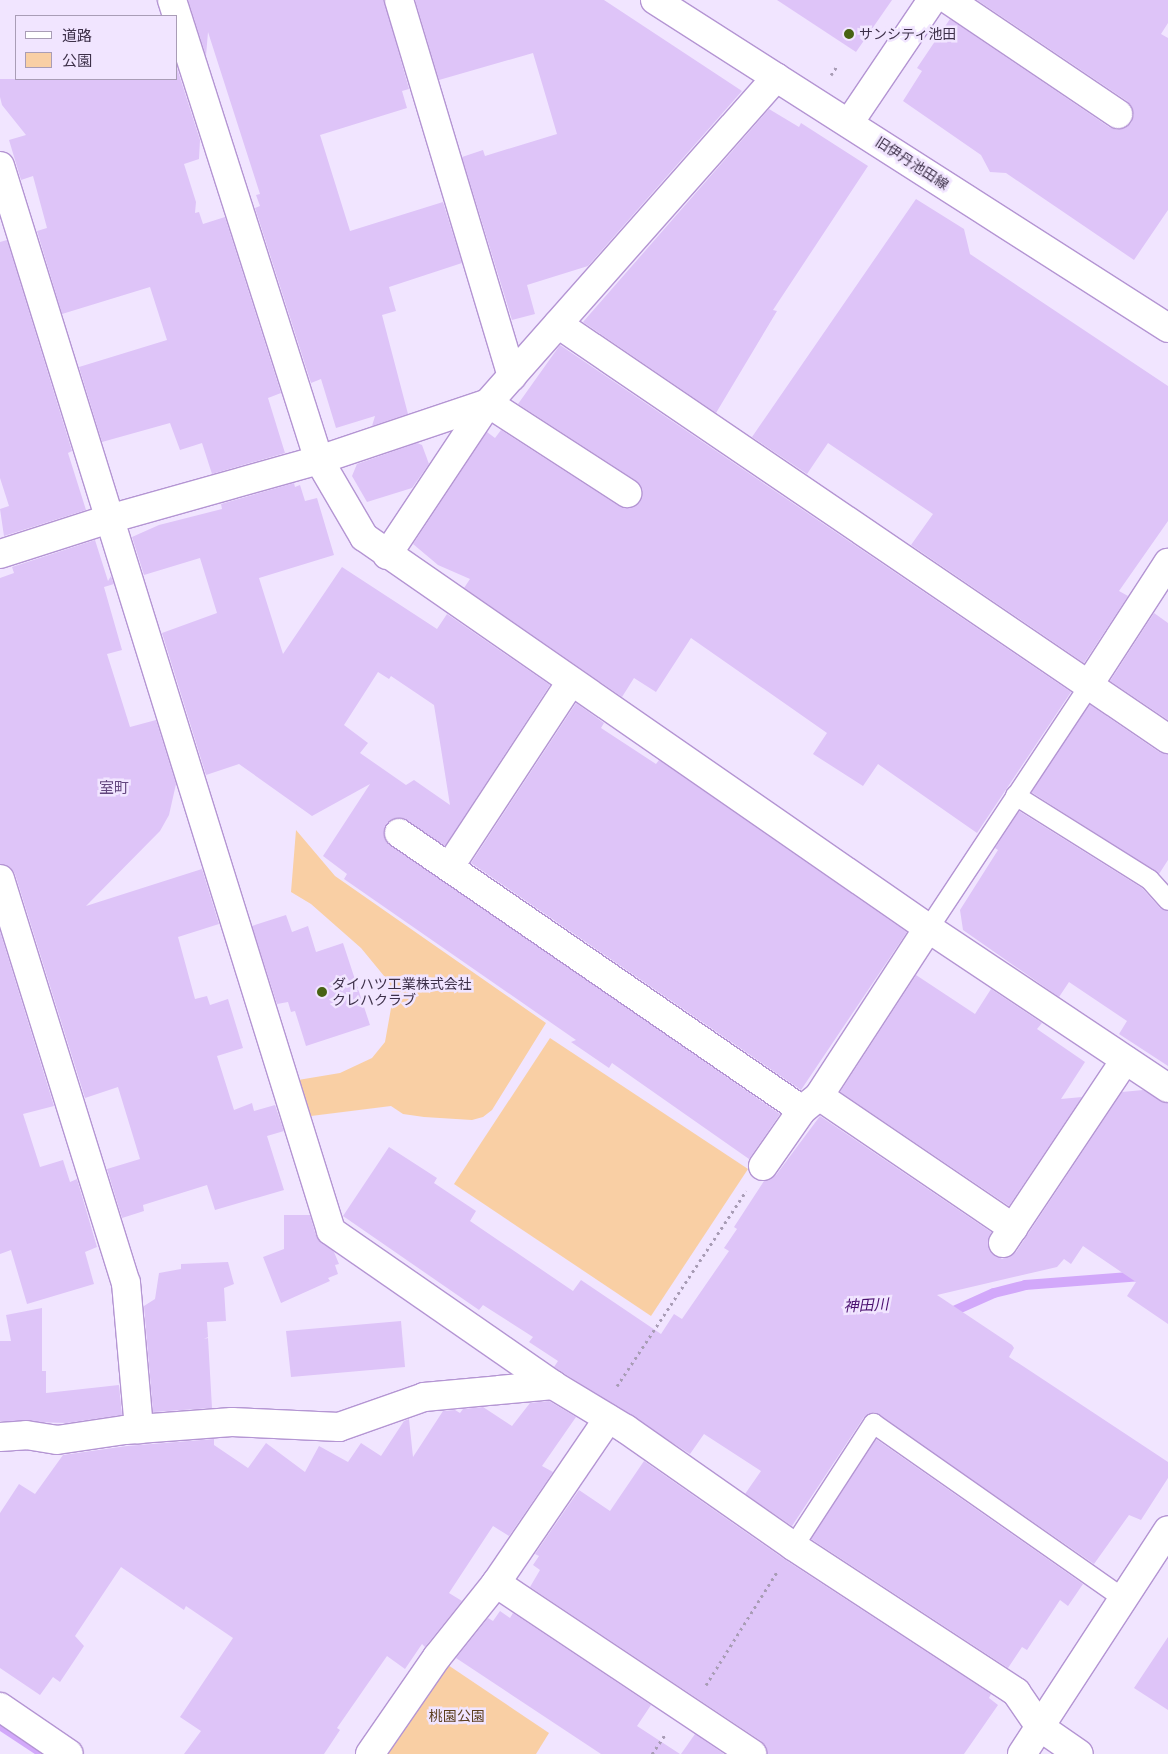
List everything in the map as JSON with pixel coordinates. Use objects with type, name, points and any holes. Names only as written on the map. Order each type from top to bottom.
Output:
[{"type":"street","points":[[172,0],[177,15]]},
{"type":"street","points":[[399,0],[512,376]]},
{"type":"street","name":"旧伊丹池田線","points":[[655,0],[1168,328]]},
{"type":"street","points":[[849,124],[932,0]]},
{"type":"street","points":[[949,0],[1118,114]]},
{"type":"street","points":[[178,19],[319,460],[364,537],[387,555],[928,928],[1168,1088]]},
{"type":"street","points":[[387,555],[488,403],[776,77]]},
{"type":"street","points":[[0,166],[331,1231],[553,1385],[608,1418],[793,1546],[1016,1692],[1040,1727],[1079,1754]]},
{"type":"street","points":[[558,324],[1168,739]]},
{"type":"street","points":[[0,554],[109,519],[319,460],[488,403]]},
{"type":"street","points":[[488,403],[627,494]]},
{"type":"street","points":[[1088,686],[1168,563]]},
{"type":"street","points":[[450,866],[571,682]]},
{"type":"street","points":[[399,833],[811,1103],[1008,1236],[1125,1060]]},
{"type":"street","points":[[0,878],[126,1283],[139,1429]]},
{"type":"street","points":[[763,1166],[811,1103],[928,928]]},
{"type":"street","points":[[0,1437],[26,1435],[57,1440],[139,1429],[265,1422],[339,1427],[424,1397],[553,1385]]},
{"type":"street","points":[[370,1754],[437,1657],[496,1583],[608,1418]]},
{"type":"street","points":[[1022,1754],[1168,1530]]},
{"type":"street","points":[[496,1583],[752,1754]]},
{"type":"street","points":[[0,1707],[54,1750]]},
{"type":"lane","points":[[928,928],[1088,686]]},
{"type":"lane","points":[[1015,795],[1149,879],[1168,900]]},
{"type":"lane","points":[[793,1546],[873,1423],[1124,1598]]},
{"type":"path","points":[[620,1382],[763,1166]]},
{"type":"path","points":[[688,1711],[793,1546]]},
{"type":"green space","points":[[296,830],[335,876],[546,1023],[492,1110],[483,1117],[472,1120],[424,1117],[403,1114],[391,1106],[311,1116],[298,1080],[340,1073],[372,1058],[385,1042],[393,997],[389,982],[361,948],[311,904],[291,892]]},
{"type":"green space","points":[[550,1038],[748,1169],[651,1316],[454,1184]]},
{"type":"green space","name":"桃園公園","points":[[445,1663],[549,1733],[536,1754],[386,1754]]},
{"type":"building","points":[[188,0],[384,0],[409,89],[402,91],[407,108],[320,135],[350,231],[443,202],[462,263],[389,287],[396,311],[382,315],[408,414],[372,426],[375,416],[336,428],[321,379],[311,383],[255,208],[260,206],[256,195],[260,194],[208,32],[206,56]]},
{"type":"building","points":[[415,0],[604,0],[742,91],[588,266],[527,285],[535,314],[512,320],[462,157],[483,150],[485,156],[557,134],[533,53],[439,80]]},
{"type":"building","name":"サンシティ池田","points":[[777,0],[892,0],[856,52]]},
{"type":"building","points":[[977,0],[1168,0],[1168,23],[1161,34],[1168,38],[1168,210],[1134,260],[1006,173],[990,172],[981,155],[903,101],[922,71],[917,68],[950,19],[1109,127],[1117,130],[1131,123],[1134,115],[1127,101]]},
{"type":"building","points":[[178,71],[200,140],[199,159],[184,164],[196,202],[195,213],[199,212],[203,224],[225,217],[281,393],[268,398],[285,453],[212,474],[202,443],[180,450],[170,423],[102,442],[79,367],[167,340],[150,287],[62,314],[37,231],[47,228],[33,176],[21,180],[9,140],[26,135],[2,105],[0,79],[178,80]]},
{"type":"building","points":[[769,109],[799,127],[801,123],[868,166],[773,310],[777,311],[716,413],[583,322]]},
{"type":"building","points":[[916,199],[964,229],[970,254],[1168,386],[1168,521],[1119,591],[1128,596],[1084,663],[911,545],[933,514],[828,443],[807,474],[752,437]]},
{"type":"building","points":[[7,240],[72,451],[68,453],[86,510],[4,536],[0,509],[9,506],[0,478],[0,242]]},
{"type":"building","points":[[560,345],[1071,692],[977,833],[878,764],[863,786],[813,754],[827,733],[691,638],[656,692],[634,678],[622,697],[464,588],[470,579],[438,565],[413,544],[487,432],[495,438],[501,430],[619,506],[634,507],[640,502],[643,493],[635,480],[518,404]]},
{"type":"building","points":[[417,443],[422,445],[429,464],[412,488],[367,502],[352,476],[357,464]]},
{"type":"building","points":[[294,483],[295,487],[300,485],[305,501],[317,498],[334,555],[259,578],[283,654],[342,567],[437,629],[447,614],[550,685],[445,846],[401,818],[386,825],[385,840],[780,1114],[749,1159],[612,1063],[609,1068],[571,1042],[576,1040],[344,879],[347,874],[323,856],[370,784],[312,816],[239,764],[206,775],[162,633],[217,613],[200,558],[144,575],[132,537],[159,525],[222,509],[221,504]],"holes":[[[378,672],[389,679],[391,676],[434,705],[450,805],[414,780],[406,785],[360,753],[368,743],[344,725]]]},
{"type":"building","points":[[95,540],[108,581],[111,576],[114,584],[104,587],[122,650],[107,654],[130,727],[156,720],[176,784],[169,815],[160,831],[86,906],[202,869],[219,924],[178,937],[195,999],[207,996],[210,1005],[228,999],[243,1048],[217,1056],[234,1110],[252,1103],[254,1111],[275,1105],[284,1131],[267,1136],[284,1190],[215,1210],[207,1185],[143,1205],[144,1211],[122,1218],[107,1169],[140,1159],[118,1087],[85,1098],[15,874],[10,867],[0,864],[0,578],[14,573],[12,567]]},
{"type":"building","points":[[1154,613],[1168,623],[1168,720],[1110,681]]},
{"type":"building","points":[[576,703],[604,723],[601,728],[656,764],[659,760],[907,932],[801,1090],[471,863]]},
{"type":"building","points":[[1089,704],[1159,752],[1168,754],[1168,860],[1159,874],[1031,792]]},
{"type":"building","points":[[1019,811],[1142,888],[1160,908],[1168,911],[1168,1066],[1119,1034],[1127,1021],[1069,982],[1059,997],[963,930],[960,910],[998,850],[995,848]]},
{"type":"building","name":"ダイハツ工業株式会社 クレハクラブ","points":[[286,915],[292,932],[308,926],[316,952],[343,943],[370,1025],[306,1046],[295,1011],[291,1012],[288,1002],[277,1004],[252,926]]},
{"type":"building","points":[[0,931],[54,1106],[23,1114],[40,1167],[63,1160],[70,1182],[77,1179],[97,1247],[85,1252],[94,1284],[27,1304],[11,1250],[0,1254]]},
{"type":"building","points":[[916,975],[975,1014],[991,989],[1042,1023],[1037,1029],[1085,1062],[1061,1099],[1082,1097],[1009,1206],[840,1092]]},
{"type":"building","points":[[1143,1090],[1168,1103],[1168,1324],[1127,1296],[1136,1282],[1083,1246],[1071,1264],[1064,1259],[1057,1267],[937,1295],[1012,1345],[1014,1348],[1009,1357],[1168,1462],[1168,1478],[1141,1520],[1129,1515],[1094,1564],[874,1412],[864,1417],[792,1526],[745,1494],[761,1471],[704,1434],[690,1454],[554,1367],[558,1361],[529,1342],[533,1337],[483,1305],[479,1310],[343,1216],[389,1147],[437,1178],[434,1183],[476,1211],[470,1221],[573,1291],[581,1280],[661,1334],[674,1314],[682,1319],[729,1251],[724,1248],[737,1229],[734,1227],[764,1181],[776,1175],[820,1116],[991,1232],[989,1249],[1002,1259],[1016,1252],[1122,1092]]},
{"type":"building","points":[[284,1215],[310,1215],[316,1236],[334,1252],[339,1264],[335,1265],[338,1274],[328,1278],[330,1281],[281,1303],[263,1257],[284,1249]]},
{"type":"building","points":[[228,1262],[234,1284],[224,1288],[226,1321],[207,1322],[208,1337],[204,1339],[208,1338],[212,1408],[153,1412],[144,1306],[155,1299],[159,1273],[181,1269],[181,1264]]},
{"type":"building","points":[[42,1308],[42,1371],[46,1371],[46,1393],[119,1385],[122,1415],[67,1423],[0,1421],[0,1341],[11,1341],[6,1315]]},
{"type":"building","points":[[401,1321],[405,1367],[291,1377],[286,1331]]},
{"type":"building","points":[[549,1401],[576,1417],[542,1466],[553,1472],[509,1536],[493,1526],[449,1593],[462,1601],[425,1647],[422,1644],[405,1669],[387,1656],[337,1728],[340,1730],[324,1754],[184,1754],[201,1731],[180,1717],[233,1638],[186,1606],[184,1610],[121,1567],[75,1636],[84,1646],[60,1682],[53,1677],[40,1695],[0,1668],[0,1513],[19,1484],[35,1494],[63,1455],[127,1446],[214,1439],[214,1445],[248,1468],[266,1443],[305,1472],[319,1446],[348,1462],[361,1443],[381,1456],[404,1421],[409,1419],[413,1457],[443,1411],[455,1410],[460,1413],[463,1409],[483,1407],[512,1426],[530,1403]]},
{"type":"building","points":[[876,1439],[1083,1584],[1068,1606],[1060,1600],[1027,1650],[1022,1647],[1008,1668],[811,1539]]},
{"type":"building","points":[[644,1461],[784,1559],[991,1694],[989,1698],[998,1705],[964,1754],[767,1754],[761,1741],[530,1587],[540,1570],[533,1565],[539,1556],[535,1554],[579,1490],[610,1511]]},
{"type":"building","points":[[500,1611],[510,1618],[513,1613],[651,1705],[637,1726],[680,1754],[601,1754],[456,1658],[488,1618],[493,1621]]},
{"type":"building","points":[[1168,1637],[1168,1710],[1134,1688]]},
{"type":"building","points":[[695,1734],[724,1754],[681,1754]]},
{"type":"waterway","name":"神田川","points":[[947,1314],[994,1293],[1025,1285],[1168,1274]]},
{"type":"waterway","points":[[0,1725],[38,1750]]},
{"type":"place","name":"サンシティ池田","points":[[849,34]]},
{"type":"place","name":"ダイハツ工業株式会社 クレハクラブ","points":[[322,992]]},
{"type":"district","name":"室町","points":[[114,789]]}]
